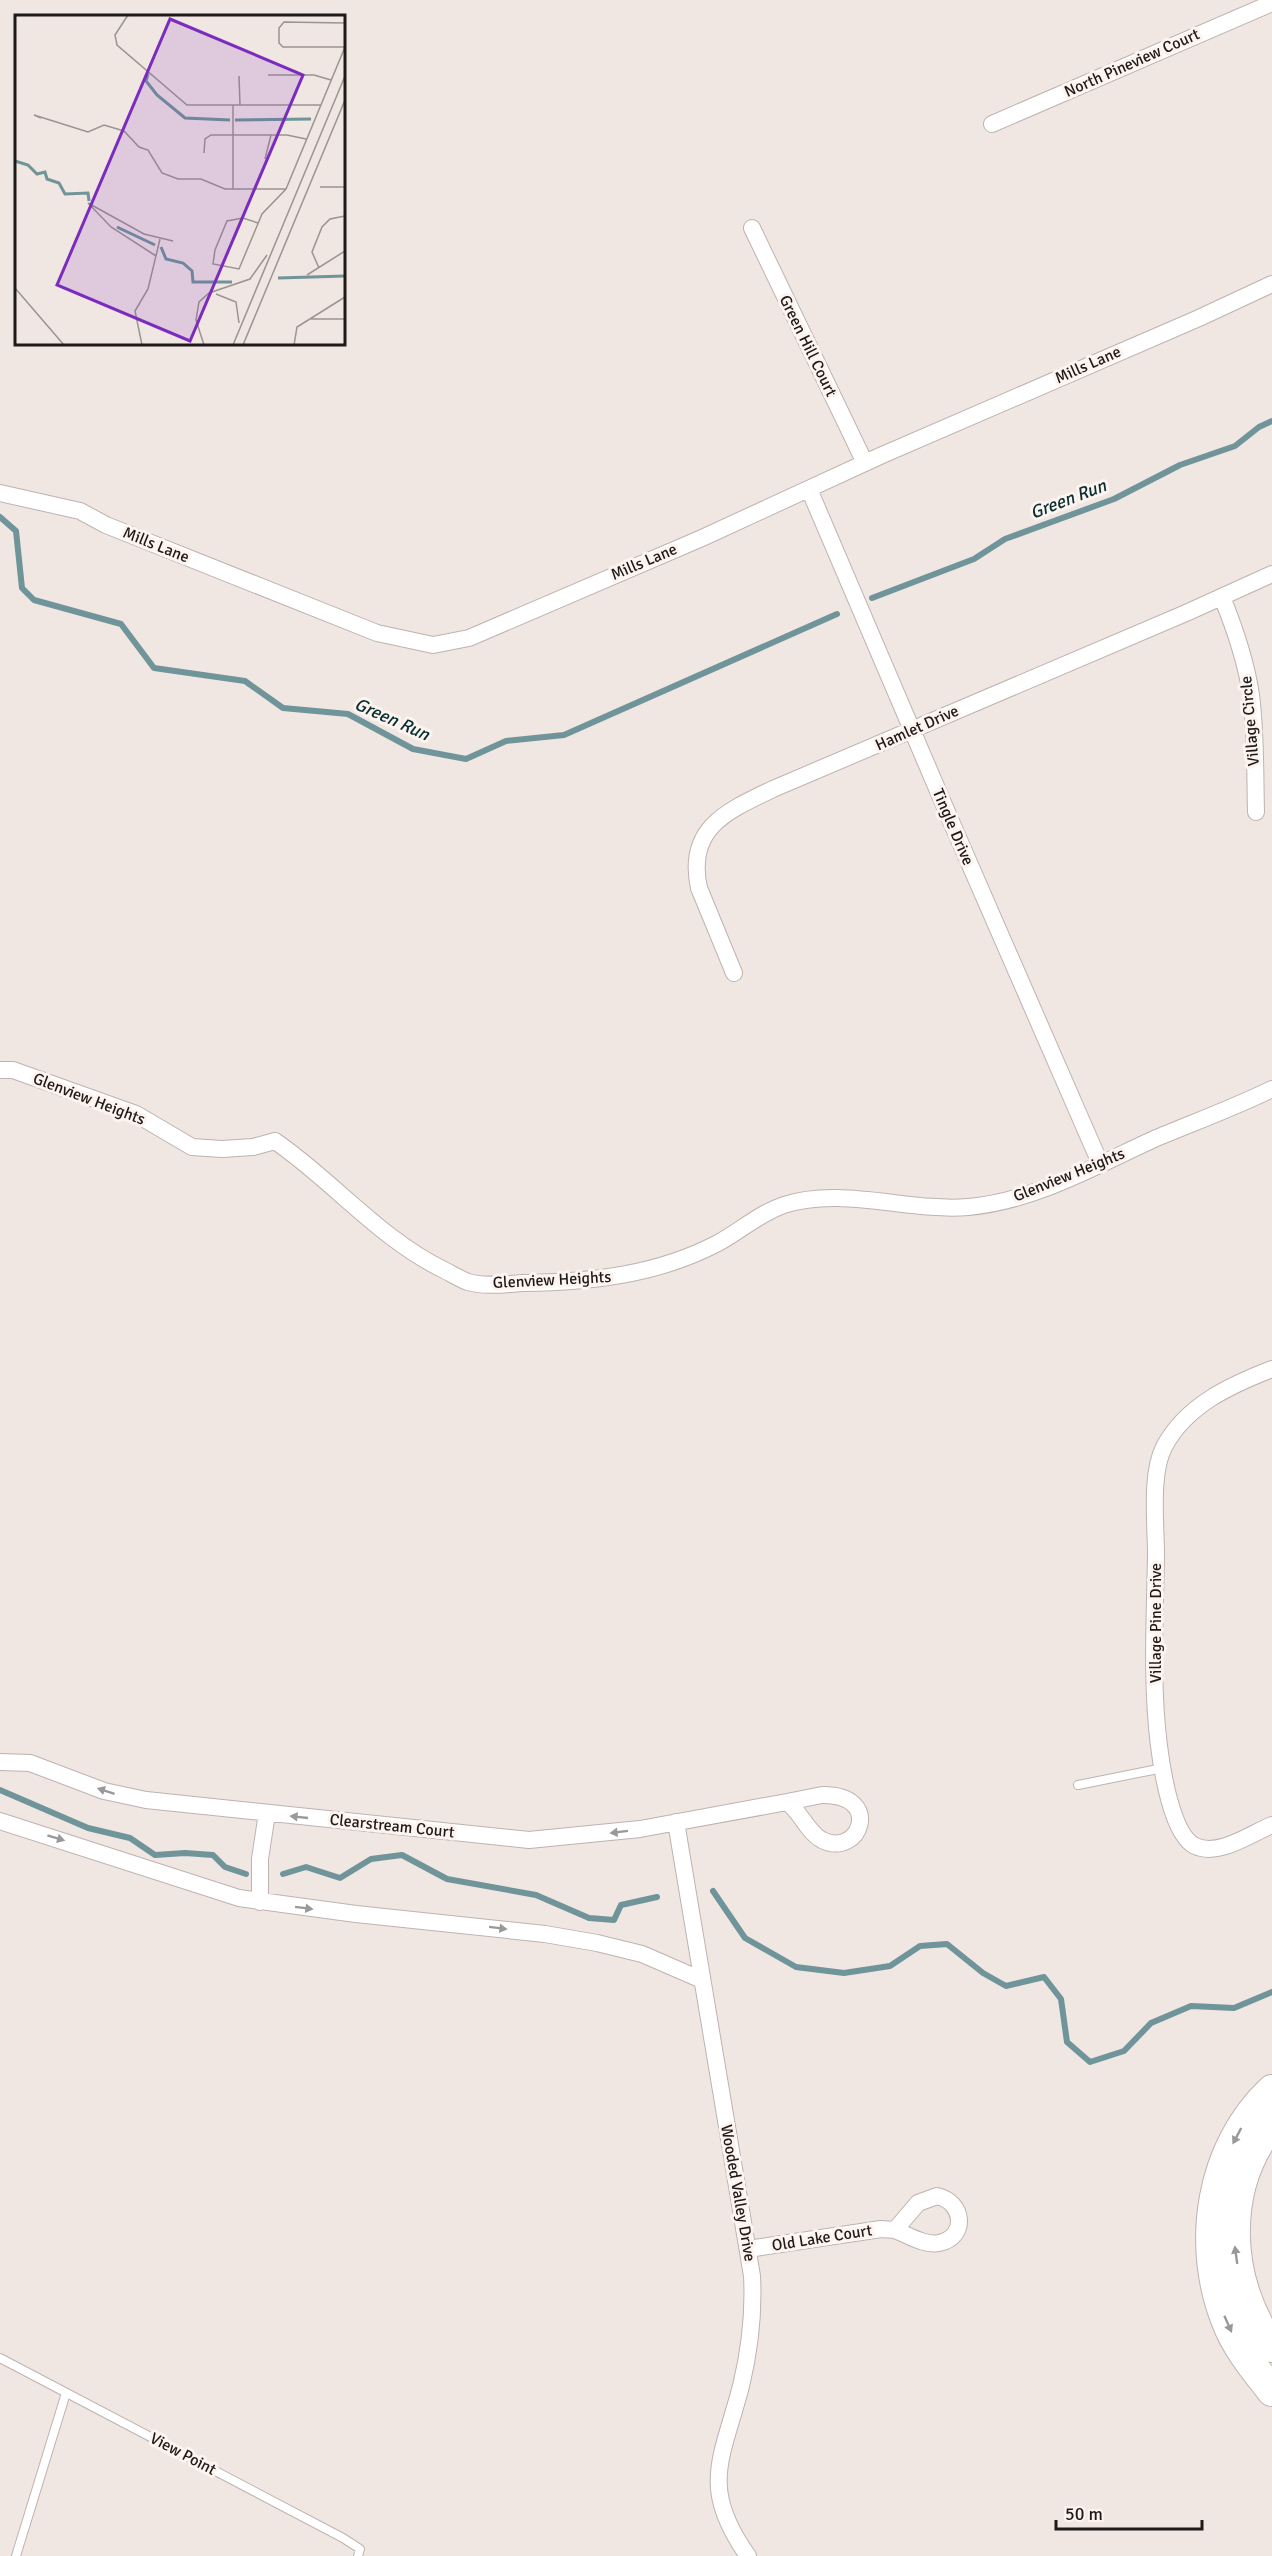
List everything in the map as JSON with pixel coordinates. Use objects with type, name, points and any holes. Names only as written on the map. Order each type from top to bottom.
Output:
[{"type":"highway","points":[[1272,2090],[1260,2101],[1238,2134],[1221,2168],[1213,2207],[1210,2246],[1215,2286],[1227,2324],[1247,2360],[1272,2391]]},
{"type":"highway","points":[[1272,2124],[1264,2134],[1246,2168],[1236,2205],[1234,2242],[1239,2279],[1251,2314],[1272,2348]]},
{"type":"street","name":"North Pineview Court","points":[[992,124],[1272,3]]},
{"type":"street","name":"Green Hill Court","points":[[752,228],[865,463]]},
{"type":"street","name":"Mills Lane","points":[[0,493],[80,511],[106,525],[377,633],[434,645],[469,638],[1272,284]]},
{"type":"street","name":"Tingle Drive","points":[[809,489],[1100,1163]]},
{"type":"street","name":"Hamlet Drive","points":[[734,973],[699,888],[696,874],[696,858],[707,830],[734,808],[1272,574]]},
{"type":"street","name":"Village Circle","points":[[1221,597],[1241,652],[1251,697],[1256,812]]},
{"type":"street","name":"Glenview Heights","points":[[0,1070],[13,1070],[136,1114],[192,1147],[222,1149],[253,1147],[275,1141],[304,1161],[384,1231],[429,1263],[470,1282],[564,1282],[620,1277],[672,1263],[717,1243],[783,1205],[830,1199],[925,1207],[967,1207],[1009,1201],[1272,1089]]},
{"type":"street","name":"Village Pine Drive","points":[[1272,1368],[1229,1386],[1209,1399],[1191,1413],[1164,1448],[1156,1487],[1155,1639],[1157,1725],[1163,1768],[1177,1823],[1184,1836],[1193,1845],[1206,1849],[1216,1848],[1272,1825]]},
{"type":"street","name":"Clearstream Court","points":[[0,1761],[30,1763],[124,1797],[530,1840],[629,1830],[787,1802]]},
{"type":"street","points":[[260,1902],[260,1859],[267,1813]]},
{"type":"street","points":[[0,1821],[260,1902],[545,1934],[597,1943],[642,1954],[702,1980]]},
{"type":"street","name":"Wooded Valley Drive","points":[[676,1822],[748,2249],[753,2299],[750,2343],[741,2386],[720,2454],[717,2486],[726,2521],[748,2556]]},
{"type":"street","name":"Old Lake Court","points":[[748,2249],[881,2229],[895,2230]]},
{"type":"lane","points":[[1078,1785],[1163,1768]]},
{"type":"lane","name":"View Point","points":[[0,2358],[343,2538],[360,2549],[358,2556]]},
{"type":"lane","points":[[16,2556],[66,2393]]},
{"type":"waterway","name":"Green Run","points":[[872,598],[974,559],[1005,539],[1114,499],[1180,465],[1235,446],[1259,427],[1272,421]]},
{"type":"waterway","name":"Green Run","points":[[0,517],[16,531],[22,588],[34,600],[121,624],[154,668],[245,681],[283,708],[348,714],[413,749],[466,759],[506,741],[564,735],[837,614]]},
{"type":"waterway","points":[[0,1790],[88,1828],[130,1838],[155,1855],[185,1853],[213,1855],[225,1867],[246,1874]]},
{"type":"waterway","points":[[283,1874],[306,1867],[340,1878],[371,1859],[402,1855],[447,1879],[536,1895],[589,1918],[614,1920],[621,1905],[657,1897]]},
{"type":"waterway","points":[[713,1891],[745,1938],[796,1967],[844,1973],[890,1966],[920,1946],[947,1944],[983,1973],[1006,1986],[1044,1977],[1061,1999],[1067,2042],[1090,2062],[1124,2051],[1151,2023],[1191,2006],[1234,2008],[1272,1992]]}]
